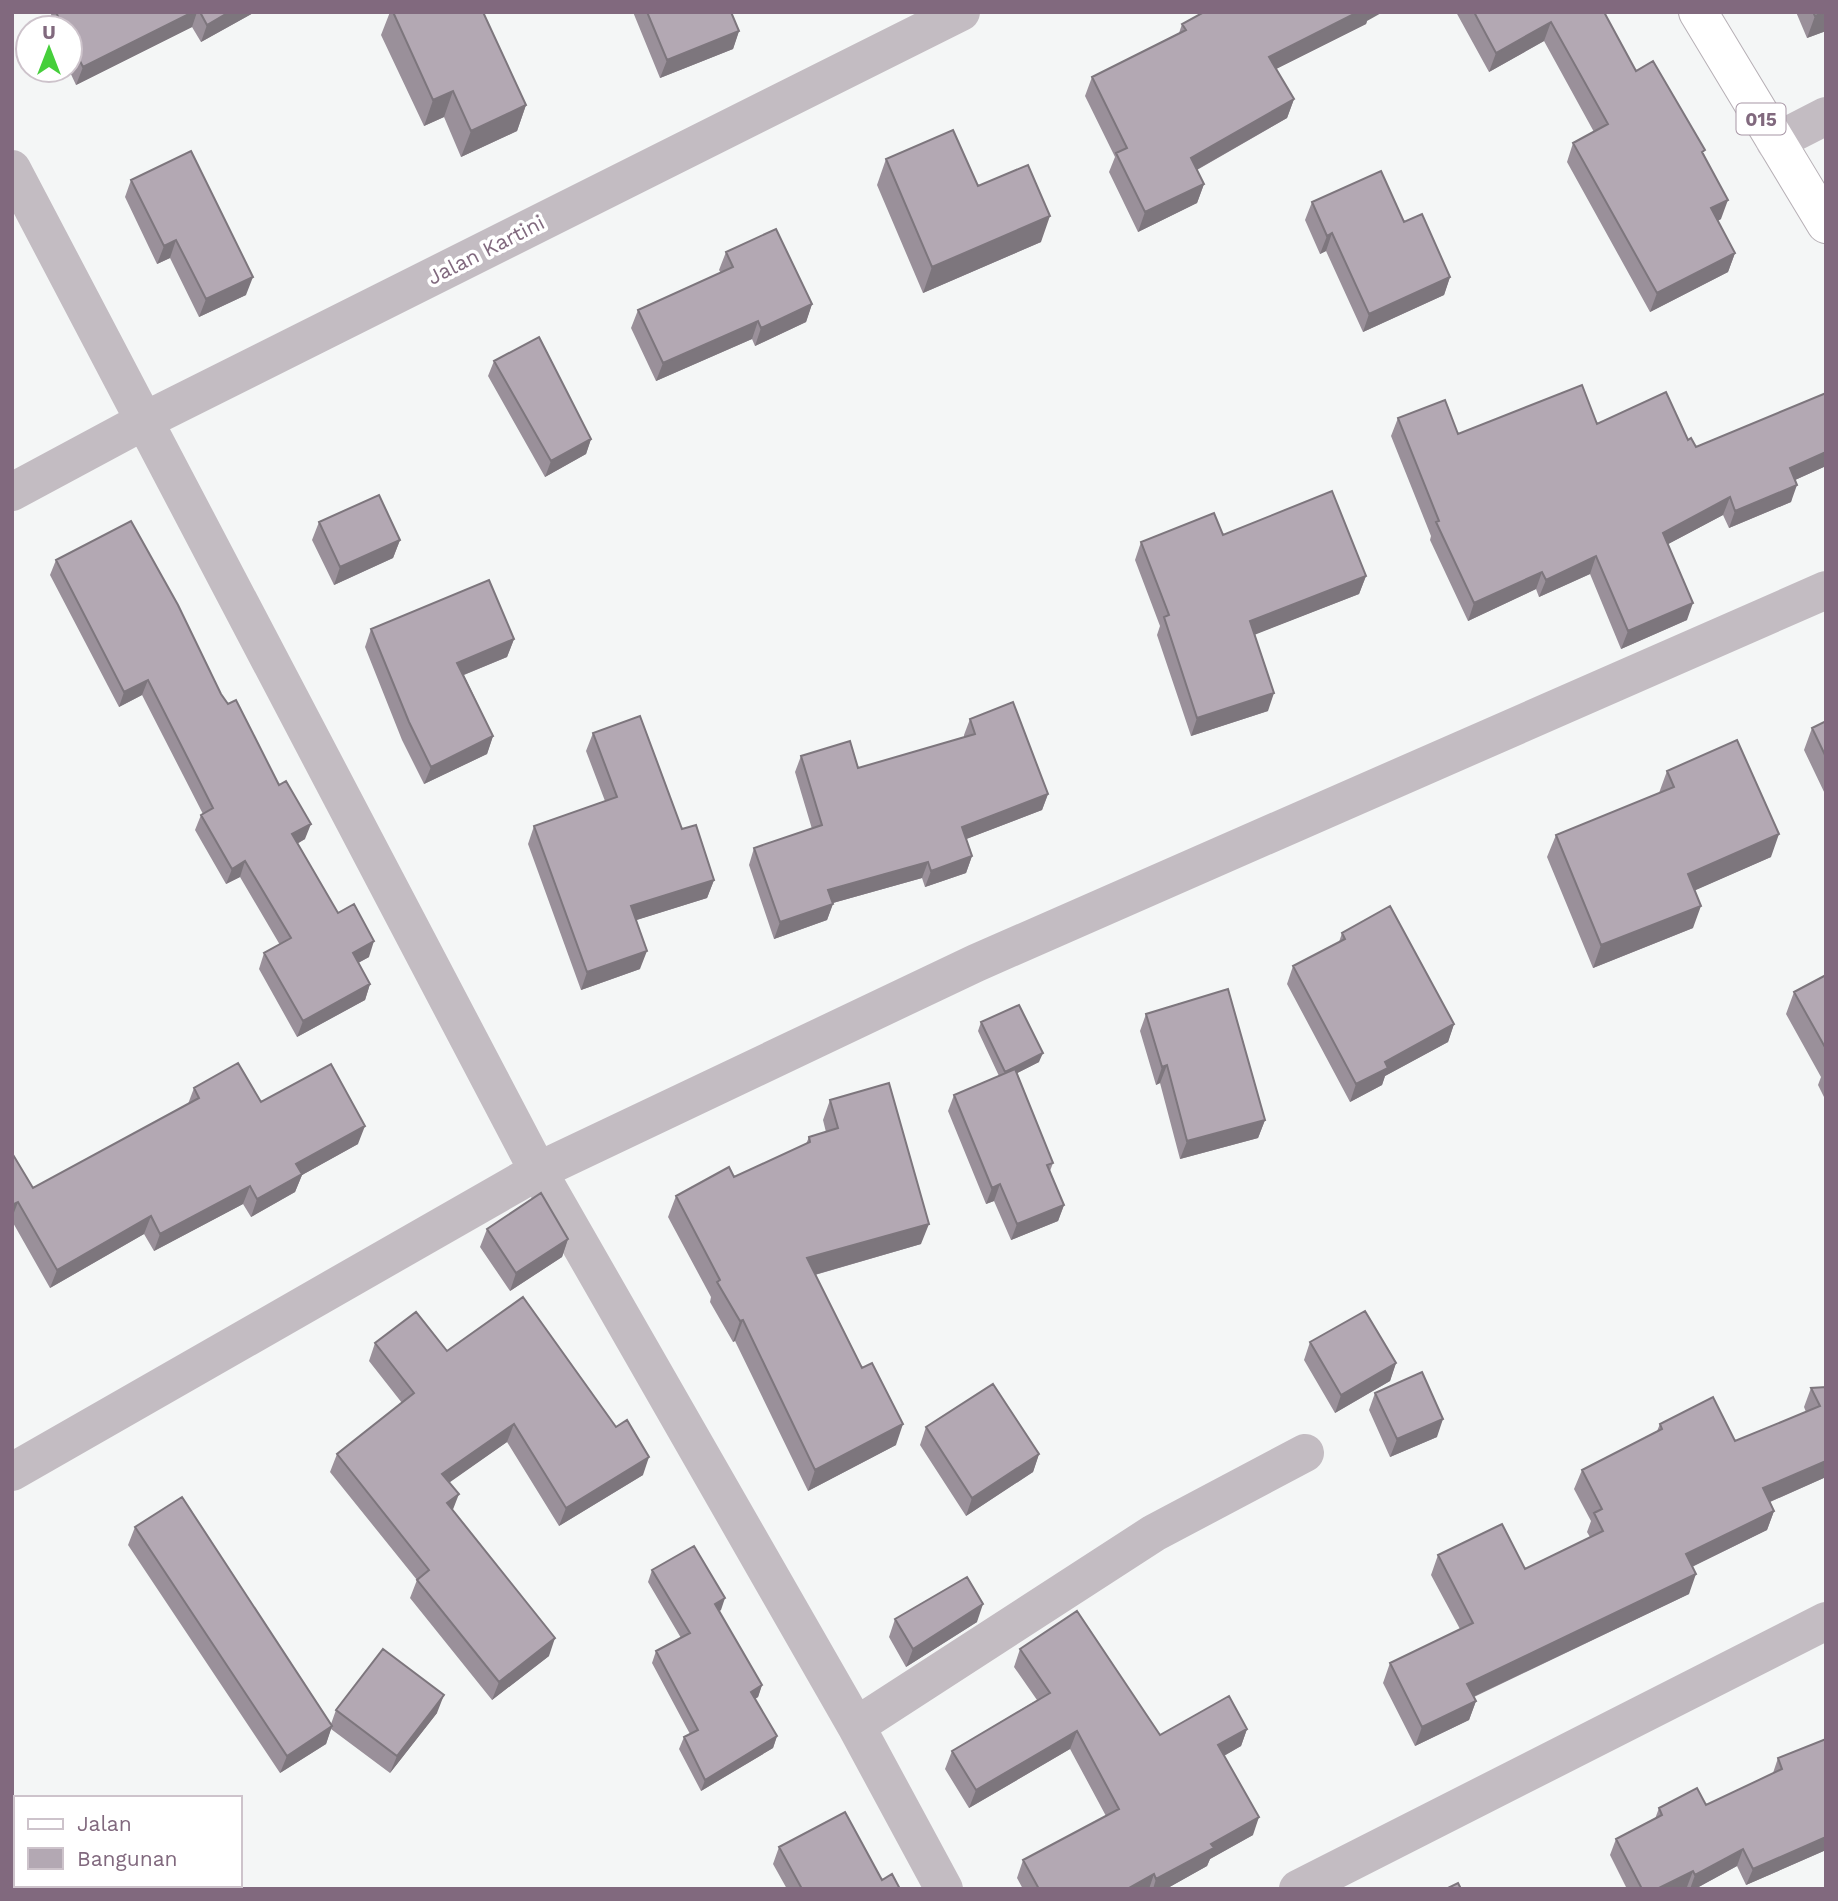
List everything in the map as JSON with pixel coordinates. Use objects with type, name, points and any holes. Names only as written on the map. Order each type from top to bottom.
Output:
[{"type":"main road","name":"015","points":[[1699,12],[1826,224]]},
{"type":"street","name":"Jalan Kartini","points":[[12,492],[146,420],[961,12]]},
{"type":"street","points":[[1775,142],[1826,116]]},
{"type":"street","points":[[12,169],[538,1171],[856,1726],[944,1889]]},
{"type":"street","points":[[12,1472],[538,1171],[976,963],[1826,590]]},
{"type":"street","points":[[856,1726],[1154,1534],[1305,1453]]},
{"type":"street","points":[[1298,1889],[1826,1620]]},
{"type":"building","points":[[56,12],[193,12],[84,66],[84,14]]},
{"type":"building","points":[[200,12],[229,12],[207,25]]},
{"type":"building","points":[[393,12],[483,12],[526,105],[471,131],[453,91],[433,100]]},
{"type":"building","points":[[647,12],[731,12],[739,31],[667,60]]},
{"type":"building","points":[[1204,12],[1358,12],[1269,57],[1294,99],[1191,158],[1204,184],[1145,212],[1116,153],[1127,148],[1092,77],[1186,30],[1182,24]]},
{"type":"building","points":[[1474,12],[1604,12],[1636,71],[1653,61],[1705,150],[1702,152],[1728,200],[1711,208],[1735,253],[1657,293],[1573,143],[1608,124],[1551,22],[1496,53]]},
{"type":"building","points":[[953,130],[978,186],[1028,165],[1050,216],[932,267],[886,159]]},
{"type":"building","points":[[191,151],[253,277],[206,299],[176,240],[164,246],[131,180]]},
{"type":"building","points":[[1381,171],[1404,222],[1422,214],[1450,277],[1369,314],[1332,233],[1327,236],[1312,202]]},
{"type":"building","points":[[776,229],[812,304],[761,328],[758,321],[663,363],[638,310],[733,267],[726,252]]},
{"type":"building","points":[[539,337],[591,439],[551,461],[494,361]]},
{"type":"building","points":[[1582,385],[1597,424],[1666,392],[1688,440],[1691,438],[1696,447],[1826,393],[1826,452],[1790,468],[1797,485],[1735,511],[1730,497],[1663,533],[1693,603],[1628,631],[1596,556],[1546,580],[1542,572],[1474,603],[1436,522],[1439,521],[1398,418],[1445,400],[1458,434]]},
{"type":"building","points":[[1332,491],[1366,576],[1250,621],[1274,693],[1197,718],[1164,617],[1169,615],[1141,542],[1214,513],[1223,535]]},
{"type":"building","points":[[379,495],[400,540],[340,567],[319,522]]},
{"type":"building","points":[[131,521],[178,605],[221,694],[228,704],[236,700],[279,785],[286,781],[311,824],[292,834],[338,913],[354,904],[374,941],[353,953],[370,984],[303,1021],[264,953],[291,938],[245,861],[232,869],[201,815],[213,808],[148,680],[124,692],[56,560]]},
{"type":"building","points":[[489,580],[514,639],[457,663],[493,736],[431,767],[409,722],[371,629]]},
{"type":"building","points":[[1013,702],[1048,794],[962,827],[972,856],[931,871],[928,862],[828,890],[833,904],[780,922],[754,848],[822,825],[801,756],[850,741],[858,768],[975,734],[970,719]]},
{"type":"building","points":[[640,716],[682,829],[696,825],[714,880],[631,906],[647,951],[587,972],[534,826],[617,797],[593,733]]},
{"type":"building","points":[[1826,721],[1826,757],[1812,728]]},
{"type":"building","points":[[1737,740],[1779,834],[1688,874],[1701,906],[1601,945],[1556,835],[1674,787],[1667,771]]},
{"type":"building","points":[[1390,906],[1454,1024],[1385,1062],[1388,1068],[1356,1084],[1293,966],[1345,939],[1342,933]]},
{"type":"building","points":[[1826,975],[1826,1049],[1794,992]]},
{"type":"building","points":[[1228,989],[1265,1120],[1187,1141],[1167,1065],[1162,1067],[1146,1014]]},
{"type":"building","points":[[1019,1005],[1043,1053],[1005,1072],[981,1022]]},
{"type":"building","points":[[238,1063],[261,1102],[331,1064],[365,1126],[296,1164],[302,1174],[257,1199],[250,1186],[160,1234],[151,1216],[57,1270],[18,1202],[12,1205],[12,1153],[33,1188],[199,1098],[194,1088]]},
{"type":"building","points":[[1015,1069],[1053,1163],[1047,1165],[1064,1205],[1017,1224],[1000,1184],[992,1188],[954,1095]]},
{"type":"building","points":[[889,1083],[929,1224],[807,1258],[862,1368],[872,1363],[903,1424],[815,1470],[743,1320],[740,1321],[717,1282],[720,1280],[676,1196],[729,1167],[734,1177],[810,1142],[809,1137],[838,1128],[830,1100]]},
{"type":"building","points":[[541,1193],[568,1239],[516,1273],[487,1229]]},
{"type":"building","points":[[523,1297],[616,1427],[627,1420],[649,1457],[566,1508],[514,1424],[442,1474],[459,1494],[447,1503],[555,1638],[499,1682],[417,1580],[429,1570],[337,1454],[414,1393],[375,1343],[416,1312],[447,1351]]},
{"type":"building","points":[[1365,1311],[1396,1363],[1341,1395],[1310,1342]]},
{"type":"building","points":[[1422,1372],[1443,1419],[1397,1439],[1375,1393]]},
{"type":"building","points":[[993,1384],[1039,1454],[972,1498],[926,1427]]},
{"type":"building","points":[[1826,1387],[1826,1461],[1763,1488],[1774,1511],[1686,1554],[1696,1574],[1467,1684],[1476,1701],[1422,1727],[1390,1663],[1473,1623],[1438,1555],[1502,1524],[1525,1569],[1603,1531],[1594,1513],[1602,1509],[1582,1470],[1662,1429],[1660,1424],[1713,1397],[1735,1441],[1820,1406],[1811,1388]]},
{"type":"building","points":[[182,1497],[332,1726],[287,1756],[135,1527]]},
{"type":"building","points":[[694,1546],[725,1598],[715,1604],[762,1685],[751,1692],[777,1736],[705,1780],[684,1737],[698,1730],[656,1651],[690,1633],[652,1570]]},
{"type":"building","points":[[967,1577],[983,1604],[913,1649],[895,1619]]},
{"type":"building","points":[[1077,1611],[1160,1735],[1229,1696],[1247,1729],[1218,1745],[1259,1817],[1211,1844],[1214,1848],[1156,1879],[1154,1874],[1127,1889],[1039,1889],[1023,1860],[1119,1809],[1077,1731],[976,1790],[952,1751],[1050,1693],[1020,1649]]},
{"type":"building","points":[[383,1649],[444,1695],[397,1756],[336,1710]]},
{"type":"building","points":[[1826,1739],[1826,1837],[1753,1869],[1743,1849],[1695,1875],[1693,1871],[1657,1889],[1642,1889],[1616,1839],[1662,1815],[1659,1808],[1697,1788],[1706,1805],[1782,1769],[1778,1758]]},
{"type":"building","points":[[845,1812],[882,1880],[892,1874],[900,1889],[802,1889],[779,1847]]},
{"type":"building","points":[[1458,1883],[1461,1889],[1446,1889]]}]
